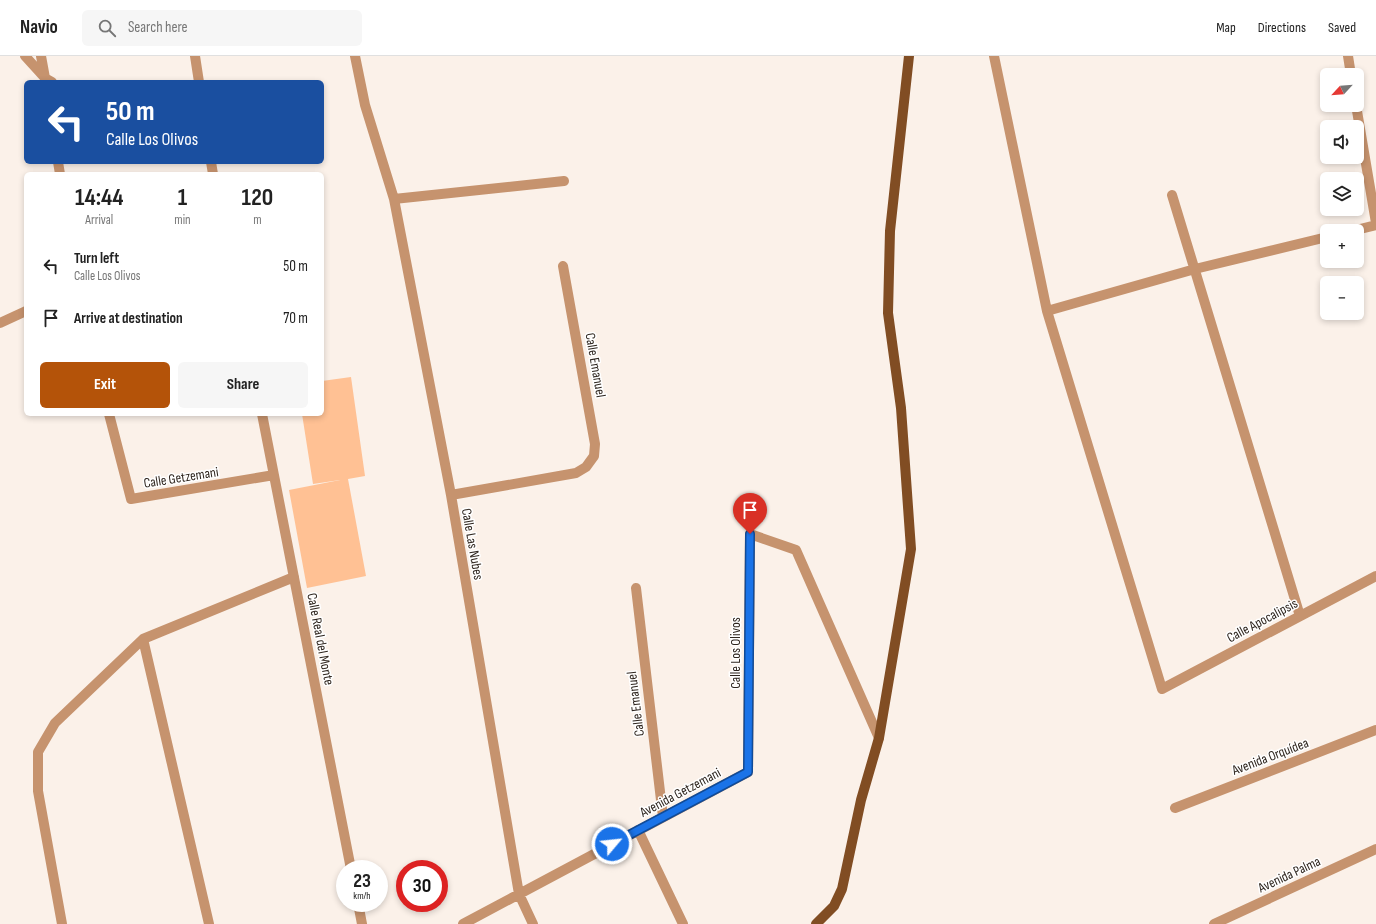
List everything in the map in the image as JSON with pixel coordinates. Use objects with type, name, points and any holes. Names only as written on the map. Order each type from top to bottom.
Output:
[{"type":"main road","points":[[816,924],[834,906],[842,889],[861,800],[879,738],[911,549],[901,408],[888,313],[890,231],[909,56]]},
{"type":"street","points":[[25,56],[46,80]]},
{"type":"street","points":[[41,56],[47,80]]},
{"type":"street","points":[[195,56],[199,80]]},
{"type":"street","name":"Calle Las Nubes","points":[[355,56],[365,105],[394,199],[451,495],[519,894],[533,924]]},
{"type":"street","points":[[994,56],[1047,311],[1195,269],[1320,239]]},
{"type":"street","points":[[1348,56],[1350,68]]},
{"type":"street","points":[[1357,112],[1376,224],[1364,228]]},
{"type":"street","points":[[394,199],[564,181]]},
{"type":"street","points":[[1172,195],[1300,616]]},
{"type":"street","name":"Calle Emanuel","points":[[451,495],[576,473],[586,467],[594,456],[595,444],[564,266]]},
{"type":"street","name":"Calle Apocalipsis","points":[[1047,311],[1162,689],[1376,576]]},
{"type":"street","points":[[0,323],[24,312]]},
{"type":"street","name":"Calle Getzemani","points":[[110,416],[131,499],[274,475]]},
{"type":"street","name":"Calle Real del Monte","points":[[262,416],[350,860]]},
{"type":"street","name":"Calle Los Olivos","points":[[748,772],[750,534],[796,550],[879,738]]},
{"type":"street","points":[[62,924],[38,791],[38,752],[55,723],[143,638],[294,577]]},
{"type":"street","name":"Calle Emanuel","points":[[636,588],[663,817]]},
{"type":"street","points":[[143,638],[209,924]]},
{"type":"street","name":"Avenida Orquídea","points":[[1175,808],[1376,730]]},
{"type":"street","name":"Avenida Getzemani","points":[[463,924],[748,772]]},
{"type":"street","points":[[638,830],[683,924]]},
{"type":"street","name":"Avenida Palma","points":[[1214,924],[1376,849]]},
{"type":"street","points":[[360,912],[362,924]]},
{"type":"shaded area","points":[[351,377],[365,476],[348,479],[366,576],[307,588],[289,490],[340,480],[313,484],[302,416],[324,416],[324,381]]},
{"type":"route","points":[[612,844],[748,772],[750,534]]}]
